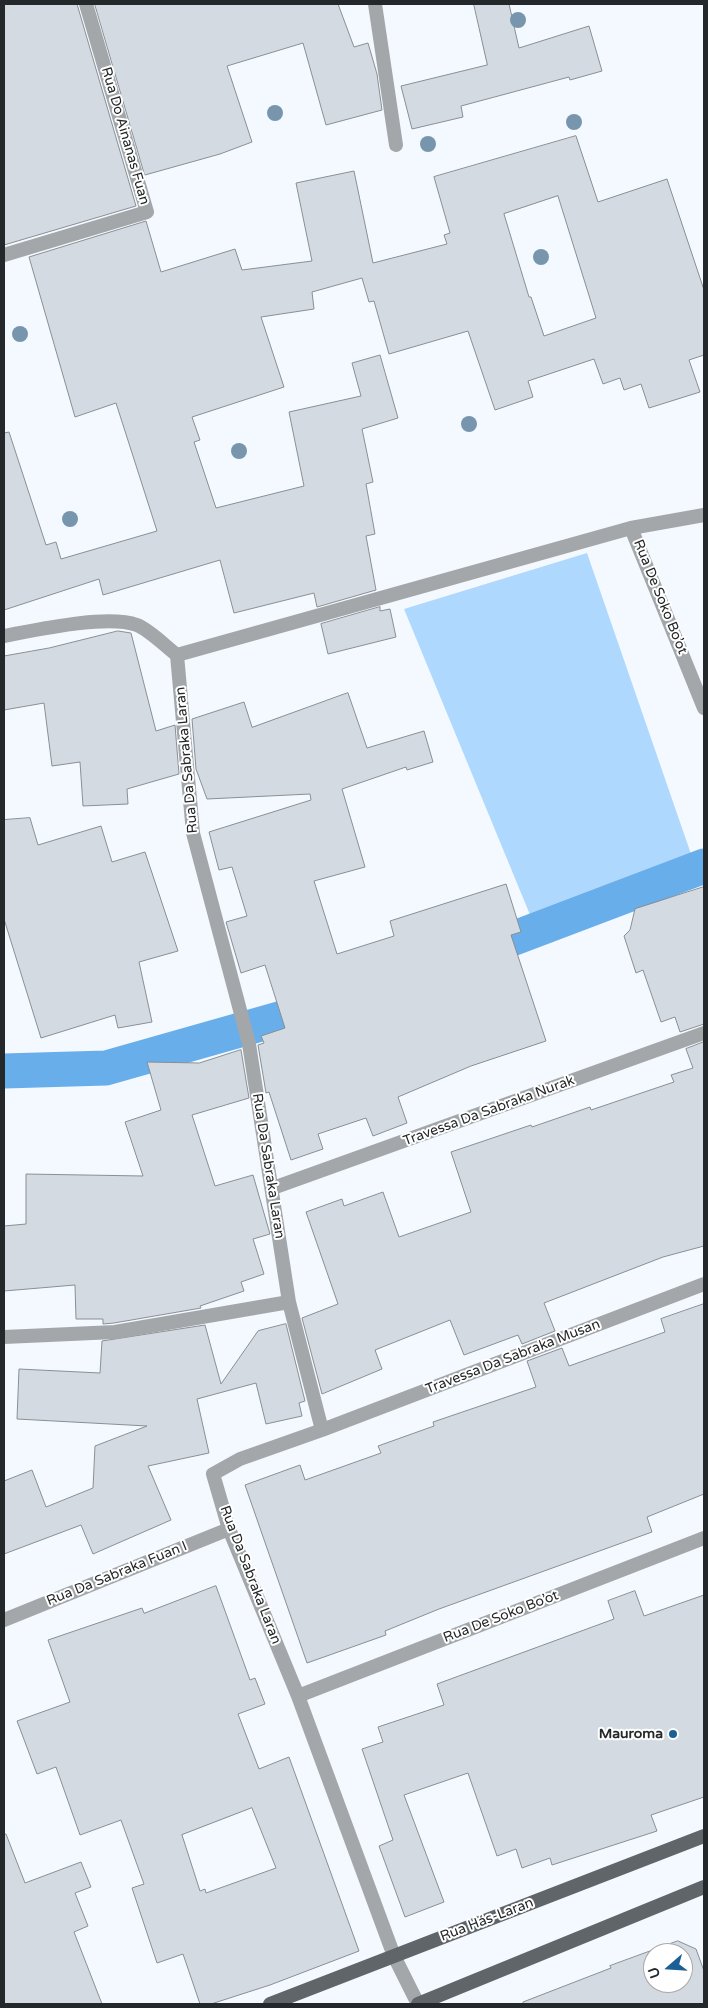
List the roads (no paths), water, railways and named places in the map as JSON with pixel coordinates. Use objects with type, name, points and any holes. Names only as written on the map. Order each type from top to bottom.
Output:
[{"type":"main road","name":"Rua Hás-Laran","points":[[270,2004],[704,1836]]},
{"type":"main road","points":[[418,2004],[704,1889]]},
{"type":"street","name":"Rua Do Ainanas Fuan","points":[[4,256],[147,212],[86,4]]},
{"type":"street","points":[[375,4],[396,145]]},
{"type":"street","name":"Rua De Soko Bo’ot","points":[[704,515],[632,528],[704,708]]},
{"type":"street","points":[[4,636],[70,624],[117,622],[138,625],[177,655],[632,528]]},
{"type":"street","name":"Rua Da Sabraka Laran","points":[[177,655],[193,833],[249,1044],[273,1188],[289,1302],[322,1430],[240,1459],[214,1474],[229,1529],[298,1696],[394,1956],[418,2004]]},
{"type":"street","name":"Travessa Da Sabraka Nurak","points":[[273,1188],[704,1034]]},
{"type":"street","name":"Travessa Da Sabraka Musan","points":[[322,1430],[704,1284]]},
{"type":"street","points":[[4,1337],[115,1332],[289,1302]]},
{"type":"street","name":"Rua Da Sabraka Fuan I","points":[[4,1620],[229,1529]]},
{"type":"street","name":"Rua De Soko Bo’ot","points":[[298,1696],[704,1538]]},
{"type":"waterway","points":[[467,956],[704,866]]},
{"type":"waterway","points":[[4,1071],[106,1068],[328,1005]]},
{"type":"place","name":"Mauroma","points":[[673,1734]]}]
